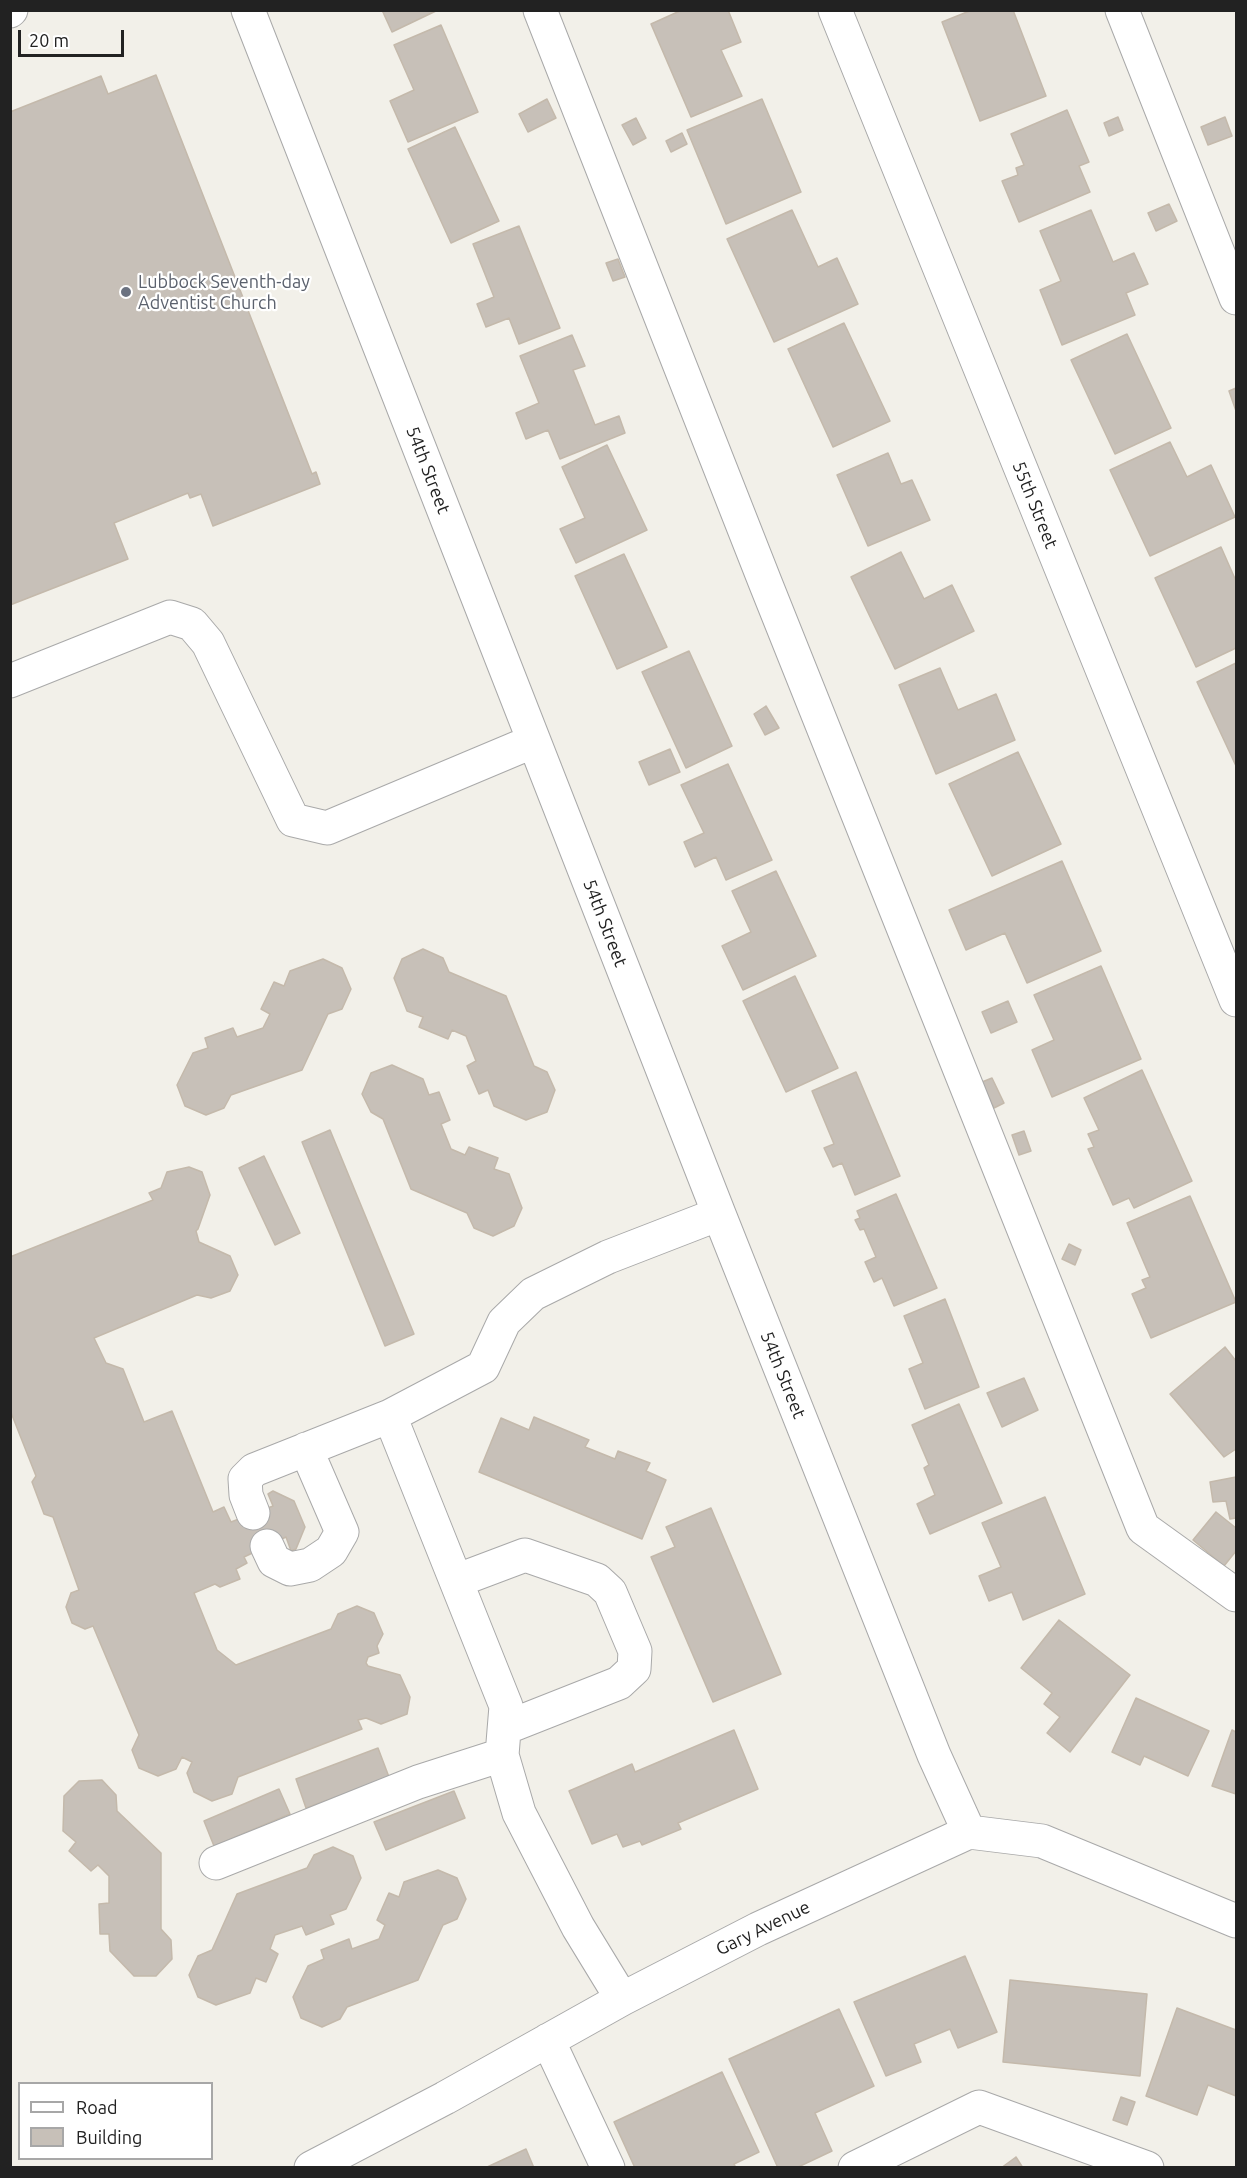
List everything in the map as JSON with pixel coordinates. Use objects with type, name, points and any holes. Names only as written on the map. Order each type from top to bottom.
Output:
[{"type":"street","name":"54th Street","points":[[248,10],[719,1214],[934,1755],[969,1832]]},
{"type":"street","points":[[540,10],[765,582],[1143,1528],[1236,1595]]},
{"type":"street","name":"55th Street","points":[[835,10],[1236,1000]]},
{"type":"street","points":[[1122,10],[1236,298]]},
{"type":"street","points":[[10,681],[170,617],[192,624],[208,644],[293,820],[327,828],[534,741]]},
{"type":"street","points":[[253,1513],[246,1495],[245,1479],[254,1470],[390,1416],[483,1367],[504,1322],[533,1294],[608,1257],[719,1214]]},
{"type":"street","points":[[390,1416],[506,1706],[503,1741],[519,1813],[578,1927],[622,1999]]},
{"type":"street","points":[[267,1546],[274,1561],[290,1569],[310,1565],[331,1551],[342,1532],[306,1449]]},
{"type":"street","points":[[216,1863],[418,1782],[619,1683],[634,1669],[635,1651],[610,1592],[597,1581],[525,1555],[456,1581]]},
{"type":"street","points":[[969,1832],[1042,1841],[1236,1920]]},
{"type":"street","name":"Gary Avenue","points":[[317,2166],[445,2098],[622,1999],[758,1929],[969,1832]]},
{"type":"street","points":[[548,2040],[608,2168]]},
{"type":"street","points":[[855,2168],[979,2107],[1147,2168]]},
{"type":"building","points":[[382,10],[438,10],[392,32]]},
{"type":"building","points":[[682,10],[728,10],[741,42],[721,50],[742,96],[691,117],[651,24]]},
{"type":"building","points":[[972,10],[1013,10],[1046,96],[980,121],[942,22]]},
{"type":"building","points":[[441,25],[478,112],[408,142],[390,101],[414,90],[394,45]]},
{"type":"building","name":"Lubbock Seventh-day Adventist Church","points":[[156,75],[312,474],[316,472],[320,484],[213,526],[201,494],[190,498],[188,493],[114,523],[128,559],[10,605],[10,112],[101,76],[108,94]]},
{"type":"building","points":[[547,99],[556,118],[528,132],[519,114]]},
{"type":"building","points":[[762,99],[801,192],[726,224],[687,130]]},
{"type":"building","points":[[1067,110],[1089,162],[1079,166],[1090,192],[1019,222],[1002,181],[1018,175],[1016,168],[1024,165],[1011,134]]},
{"type":"building","points":[[1118,117],[1123,130],[1109,136],[1104,123]]},
{"type":"building","points":[[1225,117],[1232,136],[1208,145],[1201,127]]},
{"type":"building","points":[[636,118],[646,138],[633,145],[622,125]]},
{"type":"building","points":[[455,127],[499,221],[451,243],[408,149]]},
{"type":"building","points":[[682,133],[687,144],[671,152],[666,141]]},
{"type":"building","points":[[1169,204],[1177,221],[1156,231],[1148,213]]},
{"type":"building","points":[[792,210],[818,267],[837,258],[858,304],[774,342],[727,239]]},
{"type":"building","points":[[1091,210],[1113,262],[1134,253],[1148,284],[1126,293],[1135,315],[1062,345],[1040,290],[1061,281],[1040,231]]},
{"type":"building","points":[[519,226],[560,328],[519,344],[509,318],[486,327],[477,304],[494,297],[473,244]]},
{"type":"building","points":[[618,259],[625,277],[613,281],[606,263]]},
{"type":"building","points":[[844,323],[890,421],[833,447],[788,349]]},
{"type":"building","points":[[1127,334],[1171,428],[1115,454],[1071,360]]},
{"type":"building","points":[[572,335],[585,366],[573,370],[595,425],[619,416],[625,433],[560,459],[548,430],[526,439],[516,413],[539,403],[520,356]]},
{"type":"building","points":[[1236,388],[1236,411],[1229,391]]},
{"type":"building","points":[[1170,442],[1187,477],[1211,465],[1235,517],[1150,556],[1110,470]]},
{"type":"building","points":[[607,445],[647,530],[576,563],[560,529],[585,518],[562,467]]},
{"type":"building","points":[[888,453],[901,484],[912,480],[930,520],[868,546],[837,475]]},
{"type":"building","points":[[1221,547],[1236,581],[1236,648],[1196,667],[1155,578]]},
{"type":"building","points":[[901,552],[924,599],[952,585],[974,631],[895,669],[851,577]]},
{"type":"building","points":[[624,554],[667,647],[617,669],[575,576]]},
{"type":"building","points":[[689,651],[732,746],[686,768],[642,672]]},
{"type":"building","points":[[1236,663],[1236,766],[1197,682]]},
{"type":"building","points":[[940,668],[958,710],[996,694],[1015,740],[936,774],[899,685]]},
{"type":"building","points":[[766,706],[779,728],[765,735],[754,714]]},
{"type":"building","points":[[670,749],[680,772],[649,785],[639,762]]},
{"type":"building","points":[[1018,752],[1061,844],[992,876],[949,784]]},
{"type":"building","points":[[728,764],[772,860],[726,880],[716,857],[695,867],[684,842],[704,833],[681,785]]},
{"type":"building","points":[[1062,861],[1101,951],[1027,983],[1005,933],[966,950],[949,910]]},
{"type":"building","points":[[776,871],[816,956],[743,990],[722,946],[751,932],[732,891]]},
{"type":"building","points":[[423,949],[443,958],[449,972],[506,996],[534,1066],[547,1072],[555,1090],[547,1112],[526,1120],[494,1106],[488,1090],[479,1094],[467,1066],[476,1061],[466,1036],[452,1030],[448,1039],[419,1027],[423,1017],[407,1011],[394,978],[402,959]]},
{"type":"building","points":[[323,959],[342,968],[351,989],[342,1009],[328,1014],[302,1070],[231,1095],[224,1108],[206,1115],[185,1106],[177,1085],[193,1053],[208,1048],[205,1038],[233,1028],[237,1037],[263,1028],[270,1014],[261,1009],[274,982],[284,986],[290,971]]},
{"type":"building","points":[[1101,966],[1141,1059],[1052,1097],[1032,1050],[1054,1040],[1034,995]]},
{"type":"building","points":[[795,976],[838,1068],[786,1092],[743,1001]]},
{"type":"building","points":[[1008,1001],[1017,1022],[991,1033],[982,1012]]},
{"type":"building","points":[[392,1065],[423,1079],[429,1095],[439,1092],[450,1120],[441,1124],[451,1149],[465,1155],[469,1147],[498,1158],[494,1169],[509,1174],[522,1208],[514,1226],[493,1236],[474,1228],[467,1213],[411,1189],[383,1119],[371,1112],[362,1094],[371,1073]]},
{"type":"building","points":[[1142,1070],[1192,1181],[1134,1208],[1129,1198],[1113,1205],[1088,1149],[1094,1147],[1088,1134],[1099,1130],[1084,1098]]},
{"type":"building","points":[[856,1072],[900,1176],[855,1195],[842,1163],[833,1167],[824,1148],[834,1144],[812,1091]]},
{"type":"building","points":[[992,1078],[1004,1103],[994,1108],[982,1082]]},
{"type":"building","points":[[330,1130],[414,1334],[385,1346],[302,1142]]},
{"type":"building","points":[[1024,1131],[1031,1151],[1019,1155],[1012,1135]]},
{"type":"building","points":[[264,1156],[300,1233],[275,1245],[239,1168]]},
{"type":"building","points":[[189,1167],[202,1172],[210,1195],[196,1231],[199,1242],[230,1256],[238,1275],[230,1291],[211,1298],[197,1295],[94,1338],[106,1363],[123,1369],[144,1422],[172,1411],[213,1512],[224,1507],[231,1522],[273,1506],[268,1494],[273,1491],[294,1501],[305,1527],[296,1549],[291,1551],[286,1537],[244,1557],[247,1563],[236,1569],[240,1579],[220,1587],[215,1584],[194,1593],[217,1650],[236,1665],[331,1629],[338,1614],[357,1606],[374,1613],[383,1634],[377,1646],[379,1653],[368,1657],[366,1663],[368,1666],[400,1675],[410,1697],[407,1714],[381,1724],[366,1718],[358,1720],[362,1729],[238,1777],[232,1794],[212,1801],[194,1792],[187,1773],[192,1762],[182,1757],[176,1769],[158,1776],[139,1768],[132,1750],[139,1735],[93,1626],[85,1629],[72,1623],[66,1607],[71,1593],[79,1590],[53,1517],[44,1514],[32,1482],[36,1476],[10,1410],[10,1257],[153,1200],[149,1193],[161,1188],[167,1172]]},
{"type":"building","points":[[896,1194],[937,1288],[894,1306],[882,1278],[874,1282],[865,1262],[876,1257],[864,1229],[860,1230],[855,1220],[860,1218],[857,1211]]},
{"type":"building","points":[[1190,1196],[1236,1302],[1151,1338],[1132,1294],[1146,1288],[1142,1280],[1150,1277],[1127,1223]]},
{"type":"building","points":[[1069,1244],[1081,1250],[1075,1265],[1062,1259]]},
{"type":"building","points":[[945,1299],[979,1387],[925,1409],[909,1369],[923,1363],[904,1316]]},
{"type":"building","points":[[1225,1347],[1236,1361],[1236,1449],[1224,1457],[1170,1394]]},
{"type":"building","points":[[1024,1378],[1038,1410],[1002,1427],[987,1393]]},
{"type":"building","points":[[959,1404],[1002,1503],[930,1534],[917,1504],[935,1495],[924,1468],[929,1465],[912,1425]]},
{"type":"building","points":[[534,1417],[589,1440],[585,1447],[615,1459],[618,1451],[650,1463],[646,1471],[666,1480],[642,1539],[479,1472],[501,1418],[529,1430]]},
{"type":"building","points":[[1236,1477],[1236,1518],[1230,1519],[1226,1501],[1213,1502],[1210,1482]]},
{"type":"building","points":[[1045,1497],[1085,1594],[1023,1620],[1012,1592],[989,1601],[979,1576],[1001,1567],[982,1523]]},
{"type":"building","points":[[711,1508],[781,1674],[713,1702],[651,1557],[675,1547],[666,1527]]},
{"type":"building","points":[[1216,1512],[1236,1528],[1236,1551],[1224,1566],[1193,1540]]},
{"type":"building","points":[[1059,1620],[1130,1675],[1070,1752],[1047,1733],[1060,1717],[1044,1704],[1052,1693],[1021,1668]]},
{"type":"building","points":[[1136,1698],[1209,1731],[1188,1776],[1144,1756],[1140,1765],[1112,1752]]},
{"type":"building","points":[[734,1730],[758,1789],[678,1823],[681,1829],[642,1845],[640,1841],[623,1847],[617,1834],[592,1844],[569,1791],[632,1764],[635,1772]]},
{"type":"building","points":[[1232,1730],[1236,1732],[1236,1794],[1212,1786]]},
{"type":"building","points":[[378,1748],[389,1777],[306,1808],[296,1779]]},
{"type":"building","points":[[102,1780],[116,1795],[117,1811],[161,1853],[161,1929],[171,1940],[172,1959],[156,1976],[134,1976],[110,1951],[109,1934],[100,1934],[99,1904],[109,1903],[109,1876],[98,1865],[91,1871],[69,1851],[76,1842],[63,1831],[64,1796],[79,1781]]},
{"type":"building","points":[[279,1789],[290,1814],[214,1846],[204,1821]]},
{"type":"building","points":[[454,1791],[465,1818],[386,1850],[374,1822]]},
{"type":"building","points":[[333,1847],[353,1856],[361,1878],[346,1909],[330,1915],[334,1924],[306,1935],[302,1926],[275,1935],[270,1949],[278,1954],[266,1982],[256,1978],[250,1993],[216,2005],[198,1997],[189,1975],[198,1956],[212,1950],[237,1894],[307,1868],[314,1855]]},
{"type":"building","points":[[438,1870],[457,1878],[466,1899],[457,1919],[443,1925],[418,1980],[347,2007],[340,2019],[322,2027],[301,2018],[293,1997],[308,1966],[324,1959],[321,1950],[349,1939],[352,1949],[379,1939],[385,1925],[377,1920],[389,1893],[399,1897],[404,1882]]},
{"type":"building","points":[[965,1956],[997,2032],[958,2048],[950,2029],[914,2044],[921,2062],[886,2076],[854,2002]]},
{"type":"building","points":[[1010,1980],[1147,1994],[1140,2076],[1003,2062]]},
{"type":"building","points":[[1177,2008],[1236,2030],[1236,2096],[1208,2085],[1197,2115],[1146,2096]]},
{"type":"building","points":[[839,2009],[874,2086],[815,2113],[832,2151],[796,2168],[778,2168],[729,2059]]},
{"type":"building","points":[[722,2072],[759,2152],[734,2164],[736,2168],[635,2168],[614,2122]]},
{"type":"building","points":[[1121,2097],[1135,2102],[1127,2125],[1113,2120]]},
{"type":"building","points":[[526,2149],[534,2168],[485,2168]]},
{"type":"building","points":[[1016,2157],[1023,2168],[1001,2168]]},
{"type":"place","name":"Lubbock Seventh-day Adventist Church","points":[[126,292]]}]
